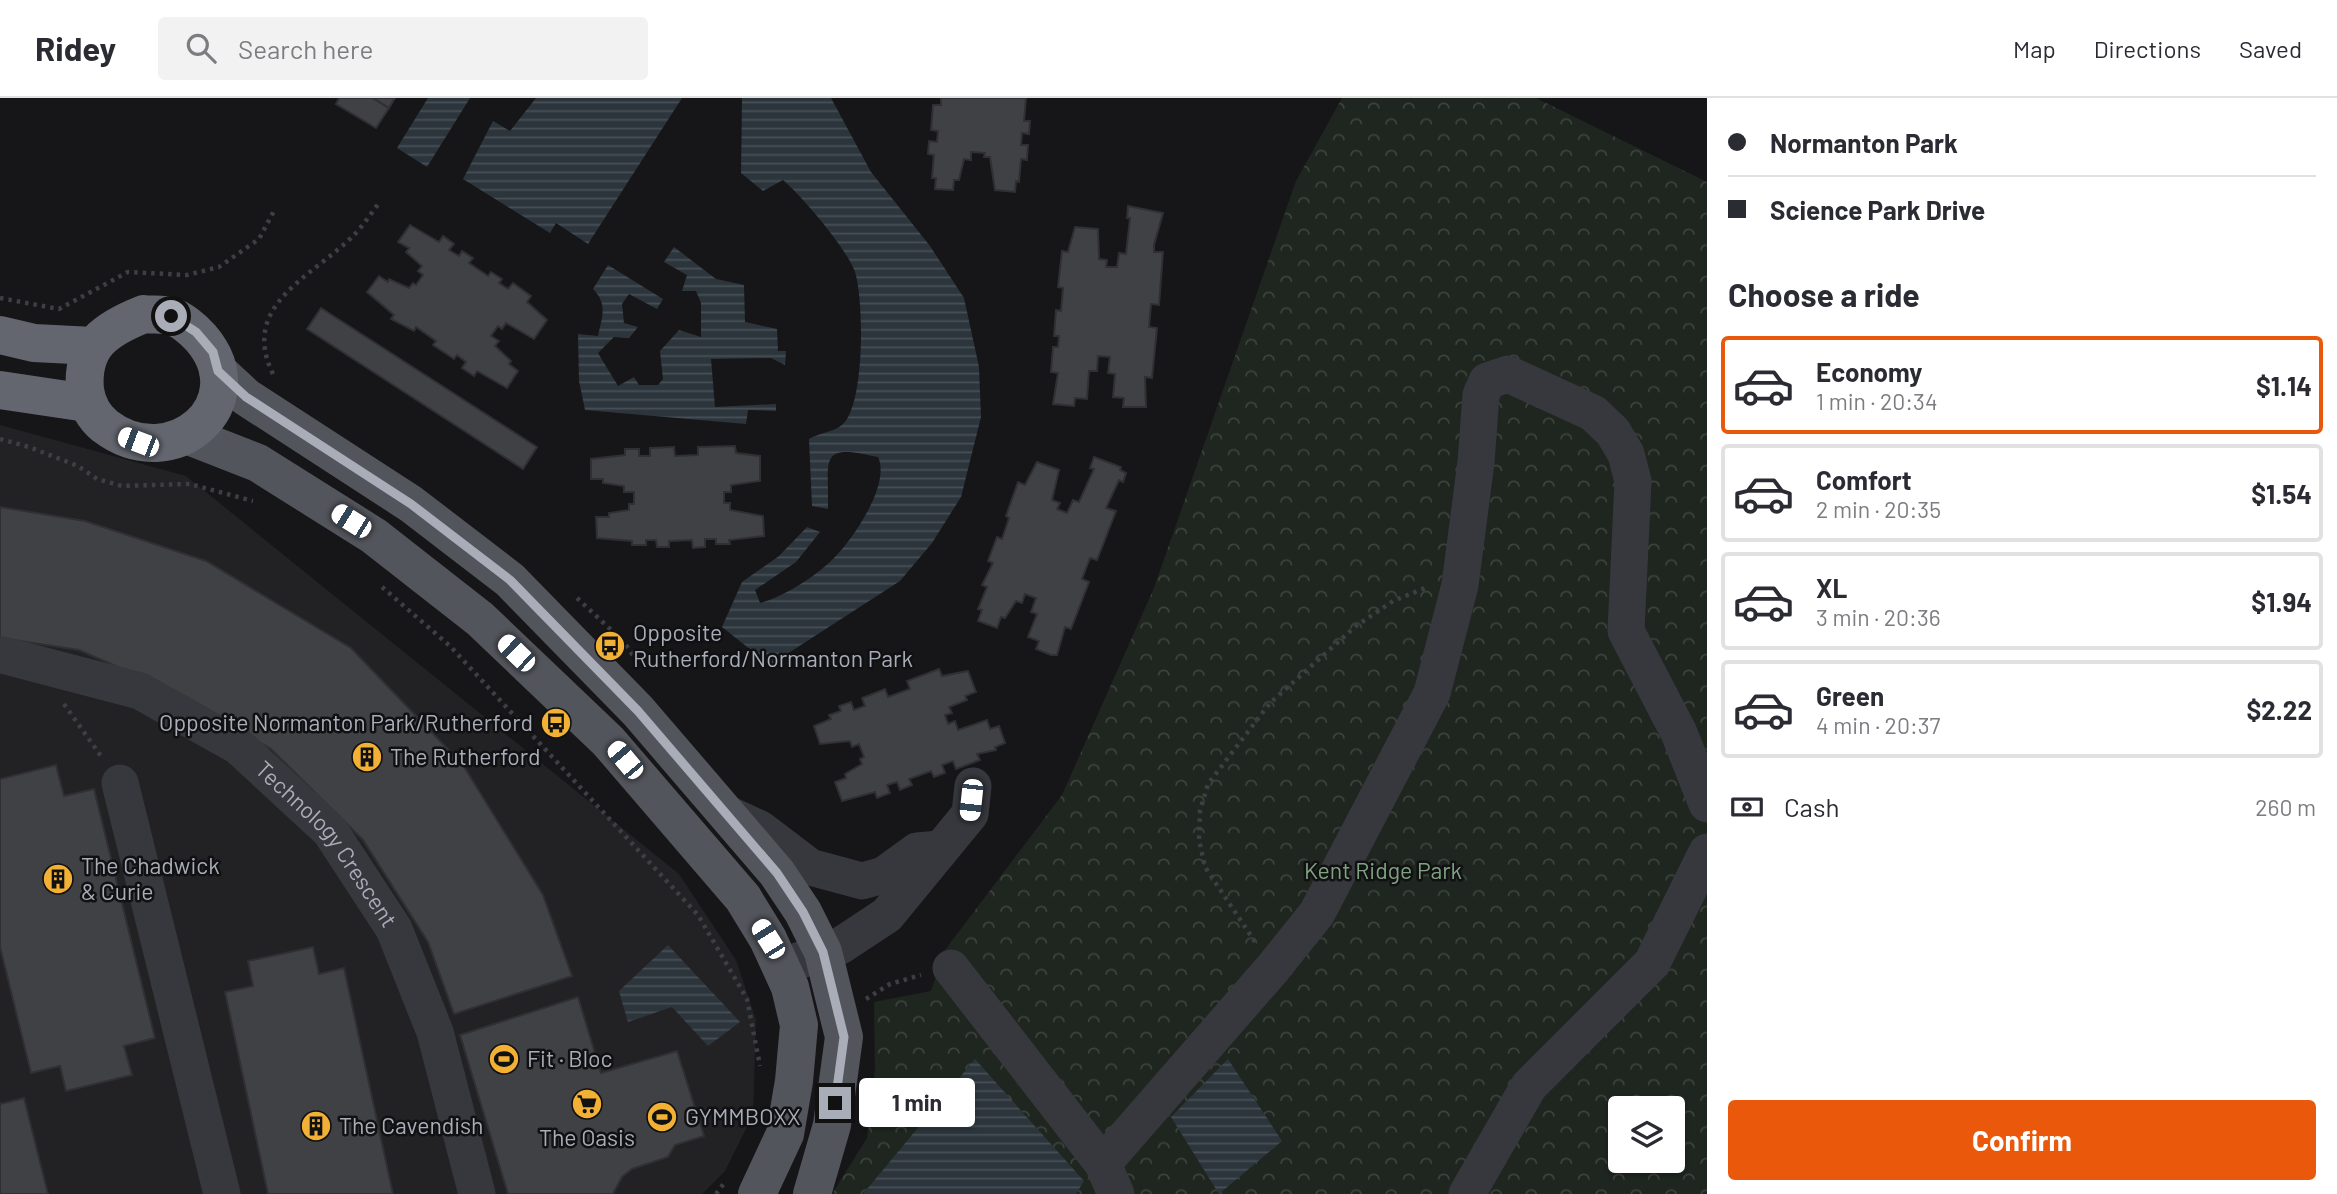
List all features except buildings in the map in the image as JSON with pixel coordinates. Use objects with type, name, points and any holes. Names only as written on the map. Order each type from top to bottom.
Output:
[{"type":"highway","points":[[144,314],[171,316],[196,332],[213,352],[218,371],[218,397],[205,421],[189,436],[166,444],[138,442],[103,424],[87,403],[83,370],[93,346],[116,325],[144,314]]},
{"type":"highway","points":[[0,335],[34,343],[93,346]]},
{"type":"highway","points":[[0,390],[87,403]]},
{"type":"main road","points":[[218,371],[246,397],[411,504],[510,580],[638,711],[721,811],[777,873],[803,912],[823,952],[844,1037],[832,1125],[812,1194]]},
{"type":"main road","points":[[189,436],[258,463],[374,536],[480,618],[608,741],[743,898],[768,939],[790,987],[799,1026],[794,1081],[785,1134],[743,1185]]},
{"type":"street","points":[[1112,1153],[1273,968],[1317,913],[1432,693],[1460,585],[1476,462],[1481,395],[1487,381],[1508,374],[1594,413],[1613,432],[1626,454],[1633,481],[1626,631],[1679,733],[1707,804]]},
{"type":"street","name":"Technology Crescent","points":[[2,655],[140,691],[238,746],[330,831],[399,942],[435,1032],[477,1194]]},
{"type":"street","points":[[120,783],[222,1194]]},
{"type":"street","points":[[781,967],[840,946],[887,915],[970,814],[973,786]]},
{"type":"street","points":[[721,811],[760,829],[810,867],[862,881],[884,874],[917,851],[941,849]]},
{"type":"street","points":[[1467,1194],[1529,1086],[1652,962],[1707,852]]},
{"type":"street","points":[[951,968],[1103,1164],[1116,1194]]},
{"type":"path","points":[[268,315],[278,300],[354,236],[380,202]]},
{"type":"path","points":[[0,298],[59,309],[128,272],[187,275],[219,267],[259,239],[275,209]]},
{"type":"path","points":[[0,439],[29,447],[78,466],[97,479],[122,486],[190,484],[256,502]]},
{"type":"path","points":[[378,584],[450,646],[698,915],[747,999],[762,1079]]},
{"type":"path","points":[[1273,968],[1205,867],[1199,839],[1200,811],[1209,783],[1270,703],[1356,626],[1393,601],[1437,584],[1460,585]]},
{"type":"path","points":[[58,701],[65,704],[120,783]]},
{"type":"path","points":[[716,1194],[743,1185]]},
{"type":"shaded area","points":[[428,98],[470,98],[427,167],[397,148]]},
{"type":"shaded area","points":[[536,98],[682,98],[588,244],[556,223],[550,233],[463,179],[493,121],[510,131]]},
{"type":"shaded area","points":[[742,98],[831,98],[871,172],[930,246],[964,298],[979,367],[981,417],[961,497],[932,543],[900,581],[770,665],[722,627],[742,582],[779,556],[807,527],[820,532],[796,562],[755,590],[760,603],[789,591],[818,572],[834,558],[860,525],[875,496],[881,468],[878,457],[845,452],[836,454],[828,466],[828,509],[812,506],[809,439],[843,424],[850,413],[855,395],[861,351],[858,286],[855,272],[843,250],[812,210],[783,180],[763,191],[741,173]]},
{"type":"shaded area","points":[[674,247],[716,279],[744,285],[745,322],[777,329],[778,351],[786,351],[785,365],[771,358],[711,359],[715,407],[776,404],[776,411],[748,410],[746,424],[585,410],[579,381],[578,334],[598,336],[602,305],[593,289],[608,265],[663,299],[657,309],[629,294],[622,304],[624,323],[638,327],[629,338],[614,337],[598,353],[618,386],[634,377],[639,385],[658,385],[663,379],[660,351],[679,330],[701,337],[701,303],[696,291],[682,291],[687,275],[664,262]]},
{"type":"shaded area","points":[[0,425],[186,476],[679,874],[736,960],[756,1020],[753,1115],[725,1171],[702,1194],[0,1194]]},
{"type":"shaded area","points":[[668,945],[740,1022],[708,1046],[672,1007],[628,1022],[619,991]]},
{"type":"shaded area","points":[[975,1059],[1084,1181],[1076,1194],[863,1194]]},
{"type":"shaded area","points":[[1228,1059],[1282,1141],[1219,1194],[1171,1117]]},
{"type":"green space","name":"Kent Ridge Park","points":[[1342,98],[1536,98],[1707,182],[1707,1194],[832,1194],[867,1138],[875,1070],[874,1002],[931,991],[945,950],[1062,795],[1154,588],[1296,181]]},
{"type":"place","name":"Opposite Rutherford/Normanton Park","points":[[610,646]]},
{"type":"place","name":"Opposite Normanton Park/Rutherford","points":[[556,723]]},
{"type":"place","name":"The Rutherford","points":[[367,757]]},
{"type":"place","name":"The Chadwick & Curie","points":[[58,879]]},
{"type":"place","name":"Fit · Bloc","points":[[504,1059]]},
{"type":"place","name":"The Oasis","points":[[587,1104]]},
{"type":"place","name":"GYMMBOXX","points":[[662,1117]]},
{"type":"place","name":"The Cavendish","points":[[316,1126]]},
{"type":"route","points":[[171,316],[196,332],[213,352],[218,371],[246,397],[411,504],[510,580],[638,711],[721,811],[777,873],[803,912],[823,952],[844,1037],[835,1103]]}]
